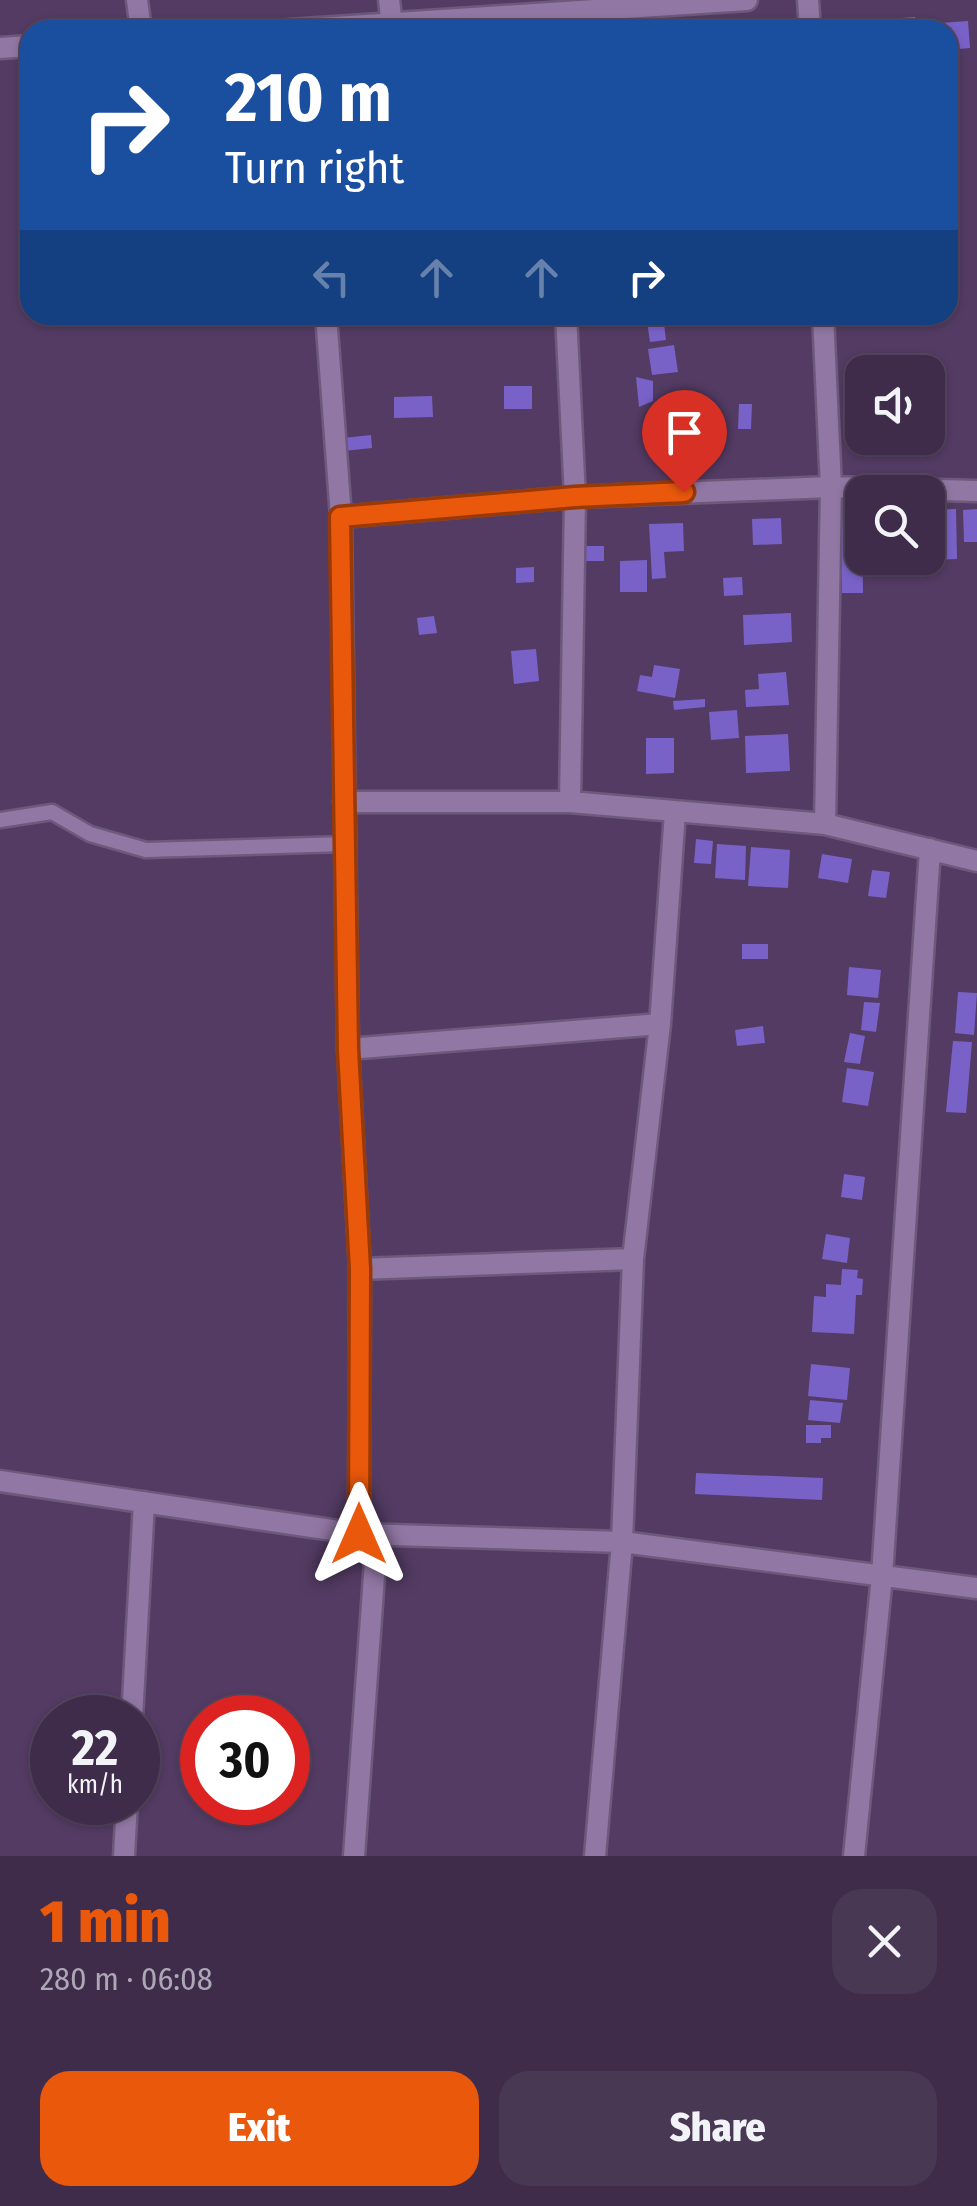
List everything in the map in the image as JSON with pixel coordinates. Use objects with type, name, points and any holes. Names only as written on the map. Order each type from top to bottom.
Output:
[{"type":"street","points":[[550,20],[651,2],[748,0]]},
{"type":"street","points":[[327,325],[340,517],[348,1050],[368,1534],[354,1856]]},
{"type":"street","points":[[566,325],[575,497],[570,802]]},
{"type":"street","points":[[823,325],[830,486],[825,824]]},
{"type":"street","points":[[340,517],[575,497],[830,486],[977,491]]},
{"type":"street","points":[[344,802],[570,802],[825,824],[977,861]]},
{"type":"street","points":[[595,1856],[622,1542],[634,1259],[660,1024],[675,812]]},
{"type":"street","points":[[854,1856],[882,1576],[930,850]]},
{"type":"street","points":[[348,1050],[660,1024]]},
{"type":"street","points":[[360,1269],[634,1259]]},
{"type":"street","points":[[0,1481],[368,1534],[622,1542],[977,1588]]},
{"type":"street","points":[[133,1695],[144,1502]]},
{"type":"street","points":[[124,1856],[126,1825]]},
{"type":"lane","points":[[0,820],[52,812],[90,834],[146,850],[345,844]]},
{"type":"building","points":[[968,21],[970,48],[958,49],[958,22]]},
{"type":"building","points":[[647,325],[664,325],[666,340],[650,342]]},
{"type":"building","points":[[674,345],[678,372],[652,375],[648,349]]},
{"type":"building","points":[[636,377],[653,381],[653,401],[639,407]]},
{"type":"building","points":[[504,386],[532,386],[532,409],[504,409]]},
{"type":"building","points":[[432,396],[433,417],[394,418],[394,397]]},
{"type":"building","points":[[739,404],[752,404],[751,429],[738,429]]},
{"type":"building","points":[[654,405],[669,405],[670,429],[655,429]]},
{"type":"building","points":[[371,435],[372,448],[344,451],[343,438]]},
{"type":"building","points":[[945,509],[956,509],[957,559],[945,559]]},
{"type":"building","points":[[977,509],[977,542],[964,542],[963,510]]},
{"type":"building","points":[[781,518],[782,544],[753,545],[752,519]]},
{"type":"building","points":[[845,519],[845,575],[863,575],[863,593],[842,593]]},
{"type":"building","points":[[683,523],[684,551],[664,552],[666,578],[652,579],[649,524]]},
{"type":"building","points":[[582,546],[604,546],[604,561],[582,561]]},
{"type":"building","points":[[647,560],[647,592],[620,592],[620,561]]},
{"type":"building","points":[[534,567],[534,582],[516,583],[516,568]]},
{"type":"building","points":[[742,577],[743,595],[724,596],[723,578]]},
{"type":"building","points":[[791,613],[792,642],[744,645],[743,615]]},
{"type":"building","points":[[434,616],[437,633],[419,635],[417,618]]},
{"type":"building","points":[[536,649],[539,681],[514,684],[511,651]]},
{"type":"building","points":[[654,665],[680,669],[675,698],[637,691],[640,675],[652,677]]},
{"type":"building","points":[[786,672],[789,705],[746,707],[745,690],[759,689],[758,674]]},
{"type":"building","points":[[705,699],[705,707],[674,710],[673,701]]},
{"type":"building","points":[[737,710],[739,738],[711,740],[709,712]]},
{"type":"building","points":[[788,734],[790,771],[746,773],[745,736]]},
{"type":"building","points":[[646,738],[674,738],[674,773],[646,774]]},
{"type":"building","points":[[696,839],[713,841],[711,864],[694,863]]},
{"type":"building","points":[[717,844],[746,846],[745,880],[715,878]]},
{"type":"building","points":[[751,847],[790,850],[788,888],[748,886]]},
{"type":"building","points":[[822,854],[852,859],[848,883],[818,878]]},
{"type":"building","points":[[872,870],[890,872],[886,898],[868,896]]},
{"type":"building","points":[[742,944],[768,944],[768,959],[742,959]]},
{"type":"building","points":[[849,967],[881,970],[878,998],[847,995]]},
{"type":"building","points":[[958,992],[977,993],[974,1035],[955,1033]]},
{"type":"building","points":[[864,1002],[880,1003],[876,1032],[861,1030]]},
{"type":"building","points":[[763,1026],[765,1043],[737,1046],[735,1030]]},
{"type":"building","points":[[850,1033],[865,1036],[860,1064],[844,1062]]},
{"type":"building","points":[[953,1041],[972,1042],[966,1113],[946,1112]]},
{"type":"building","points":[[847,1068],[874,1072],[868,1106],[842,1102]]},
{"type":"building","points":[[844,1174],[865,1177],[862,1200],[841,1197]]},
{"type":"building","points":[[826,1234],[850,1238],[847,1263],[822,1259]]},
{"type":"building","points":[[842,1269],[858,1270],[857,1278],[863,1279],[862,1295],[856,1295],[854,1334],[812,1332],[814,1296],[826,1297],[826,1284],[841,1285]]},
{"type":"building","points":[[811,1364],[850,1368],[847,1400],[808,1396]]},
{"type":"building","points":[[810,1400],[843,1403],[840,1423],[808,1420]]},
{"type":"building","points":[[806,1425],[831,1425],[831,1438],[806,1443]]},
{"type":"building","points":[[696,1473],[823,1478],[822,1500],[695,1494]]},
{"type":"route","points":[[359,1534],[360,1269],[348,1050],[340,517],[684,492]]}]
